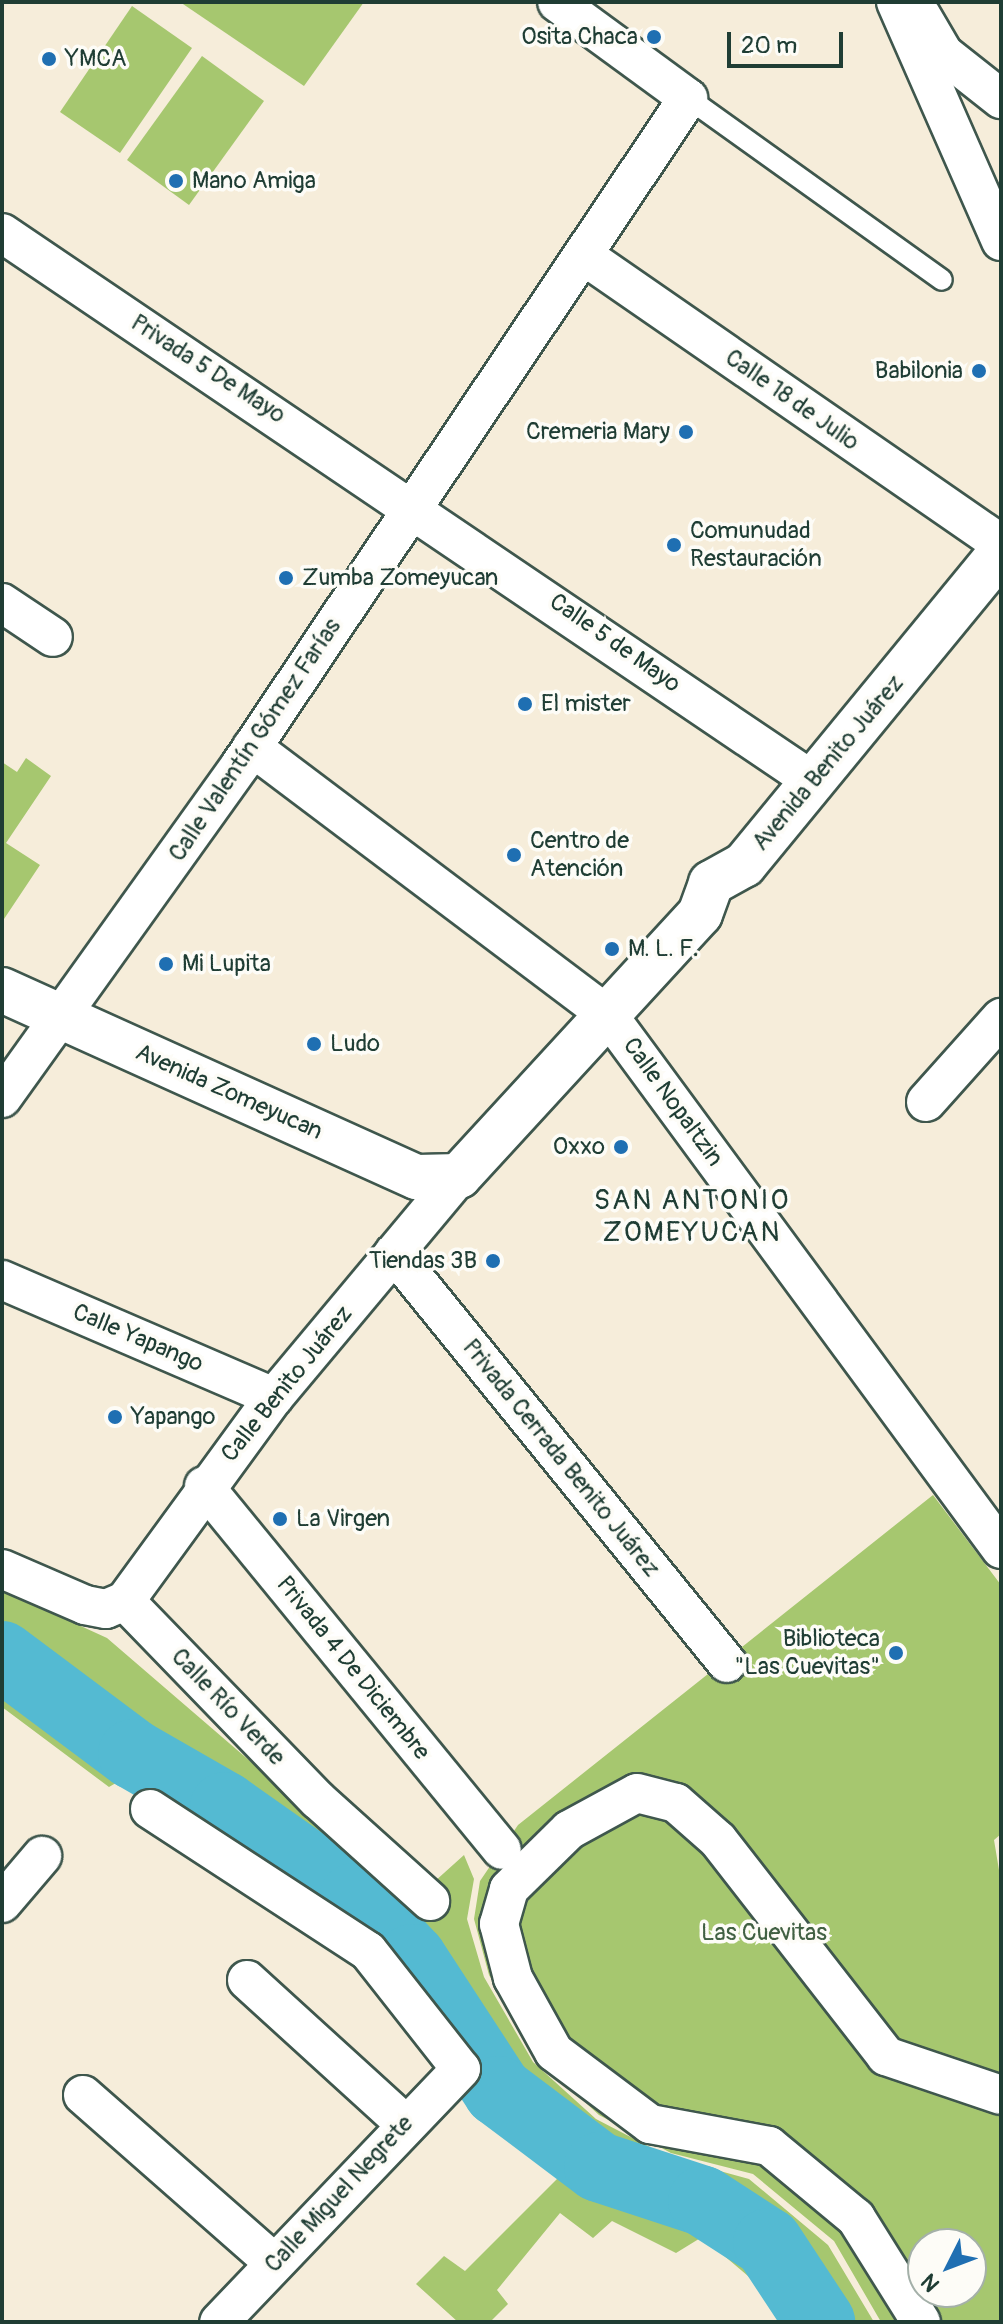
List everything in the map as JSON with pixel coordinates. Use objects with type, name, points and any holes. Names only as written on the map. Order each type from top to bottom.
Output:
[{"type":"street","points":[[557,2],[688,98]]},
{"type":"street","points":[[896,2],[1001,241]]},
{"type":"street","points":[[913,2],[944,54],[1001,99]]},
{"type":"street","name":"Calle Valentín Gómez Farías","points":[[2,1098],[64,1017],[252,747],[688,98]]},
{"type":"street","name":"Privada 5 De Mayo","points":[[2,233],[166,322],[414,506]]},
{"type":"street","name":"Calle 18 de Julio","points":[[583,255],[1001,544]]},
{"type":"street","name":"Calle 5 de Mayo","points":[[414,506],[814,782]]},
{"type":"street","name":"Avenida Benito Juárez","points":[[459,1176],[700,914],[711,883],[744,865],[1001,552]]},
{"type":"street","points":[[2,603],[53,637]]},
{"type":"street","name":"Calle Nopaltzin","points":[[252,747],[608,1015],[1001,1549]]},
{"type":"street","name":"Avenida Zomeyucan","points":[[2,990],[417,1177],[459,1176]]},
{"type":"street","points":[[926,1102],[1001,1018]]},
{"type":"street","name":"Calle Benito Juárez","points":[[125,1601],[204,1486],[274,1397],[459,1176]]},
{"type":"street","name":"Privada Cerrada Benito Juárez","points":[[394,1253],[727,1663]]},
{"type":"street","name":"Calle Yapango","points":[[2,1280],[274,1397]]},
{"type":"street","name":"Privada 4 De Diciembre","points":[[204,1486],[502,1850]]},
{"type":"street","points":[[2,1569],[85,1605],[106,1609],[125,1601]]},
{"type":"street","name":"Calle Río Verde","points":[[125,1601],[318,1800],[430,1901]]},
{"type":"street","points":[[921,2322],[856,2218],[769,2146],[650,2124],[554,2052],[513,1978],[499,1924],[509,1889],[569,1830],[637,1793],[676,1803],[718,1840],[886,2056],[1001,2095]]},
{"type":"street","name":"Calle Miguel Negrete","points":[[150,1809],[368,1951],[461,2069],[404,2123],[219,2322]]},
{"type":"street","points":[[2,1903],[42,1856]]},
{"type":"street","points":[[247,1980],[404,2123]]},
{"type":"street","points":[[83,2095],[274,2263]]},
{"type":"lane","points":[[688,98],[906,264],[935,281]]},
{"type":"green space","points":[[180,2],[364,2],[304,86]]},
{"type":"green space","points":[[132,6],[192,48],[120,153],[60,112]]},
{"type":"green space","points":[[202,56],[264,101],[189,205],[127,160]]},
{"type":"green space","points":[[26,758],[51,776],[6,843],[40,865],[2,922],[2,762],[17,772]]},
{"type":"green space","name":"Las Cuevitas","points":[[933,1495],[1001,1585],[1001,1834],[994,1840],[1001,1882],[1001,2322],[881,2322],[834,2241],[753,2174],[671,2153],[599,2115],[539,2060],[489,1975],[474,1919],[480,1881],[518,1825]]},
{"type":"green space","points":[[2,1590],[107,1638],[336,1835],[434,1882],[464,1855],[474,1879],[467,1919],[484,1977],[533,2062],[596,2119],[669,2157],[749,2179],[828,2245],[874,2322],[792,2322],[794,2315],[702,2237],[676,2253],[612,2221],[593,2238],[560,2213],[497,2290],[508,2304],[490,2322],[458,2322],[416,2284],[444,2256],[465,2271],[560,2176],[544,2158],[550,2114],[507,2081],[421,1951],[359,1886],[162,1756],[109,1787],[2,1707]]},
{"type":"waterway","points":[[2,1656],[133,1754],[225,1807],[354,1898],[412,1959],[498,2091],[599,2167],[703,2201],[768,2243],[820,2322]]},
{"type":"place","name":"Osita Chaca","points":[[654,37]]},
{"type":"place","name":"YMCA","points":[[49,59]]},
{"type":"place","name":"Mano Amiga","points":[[176,181]]},
{"type":"place","name":"Babilonia","points":[[979,371]]},
{"type":"place","name":"Cremeria Mary","points":[[686,432]]},
{"type":"place","name":"Comunudad Restauración","points":[[674,545]]},
{"type":"place","name":"Zumba Zomeyucan","points":[[286,578]]},
{"type":"place","name":"El mister","points":[[525,704]]},
{"type":"place","name":"Centro de Atención","points":[[514,855]]},
{"type":"place","name":"M. L. F.","points":[[612,949]]},
{"type":"place","name":"Mi Lupita","points":[[166,964]]},
{"type":"place","name":"Ludo","points":[[314,1044]]},
{"type":"place","name":"Oxxo","points":[[621,1147]]},
{"type":"place","name":"Tiendas 3B","points":[[493,1261]]},
{"type":"place","name":"Yapango","points":[[115,1417]]},
{"type":"place","name":"La Virgen","points":[[280,1519]]},
{"type":"place","name":"Biblioteca \"Las Cuevitas\"","points":[[896,1653]]},
{"type":"district","name":"SAN ANTONIO ZOMEYUCAN","points":[[692,1217]]}]
